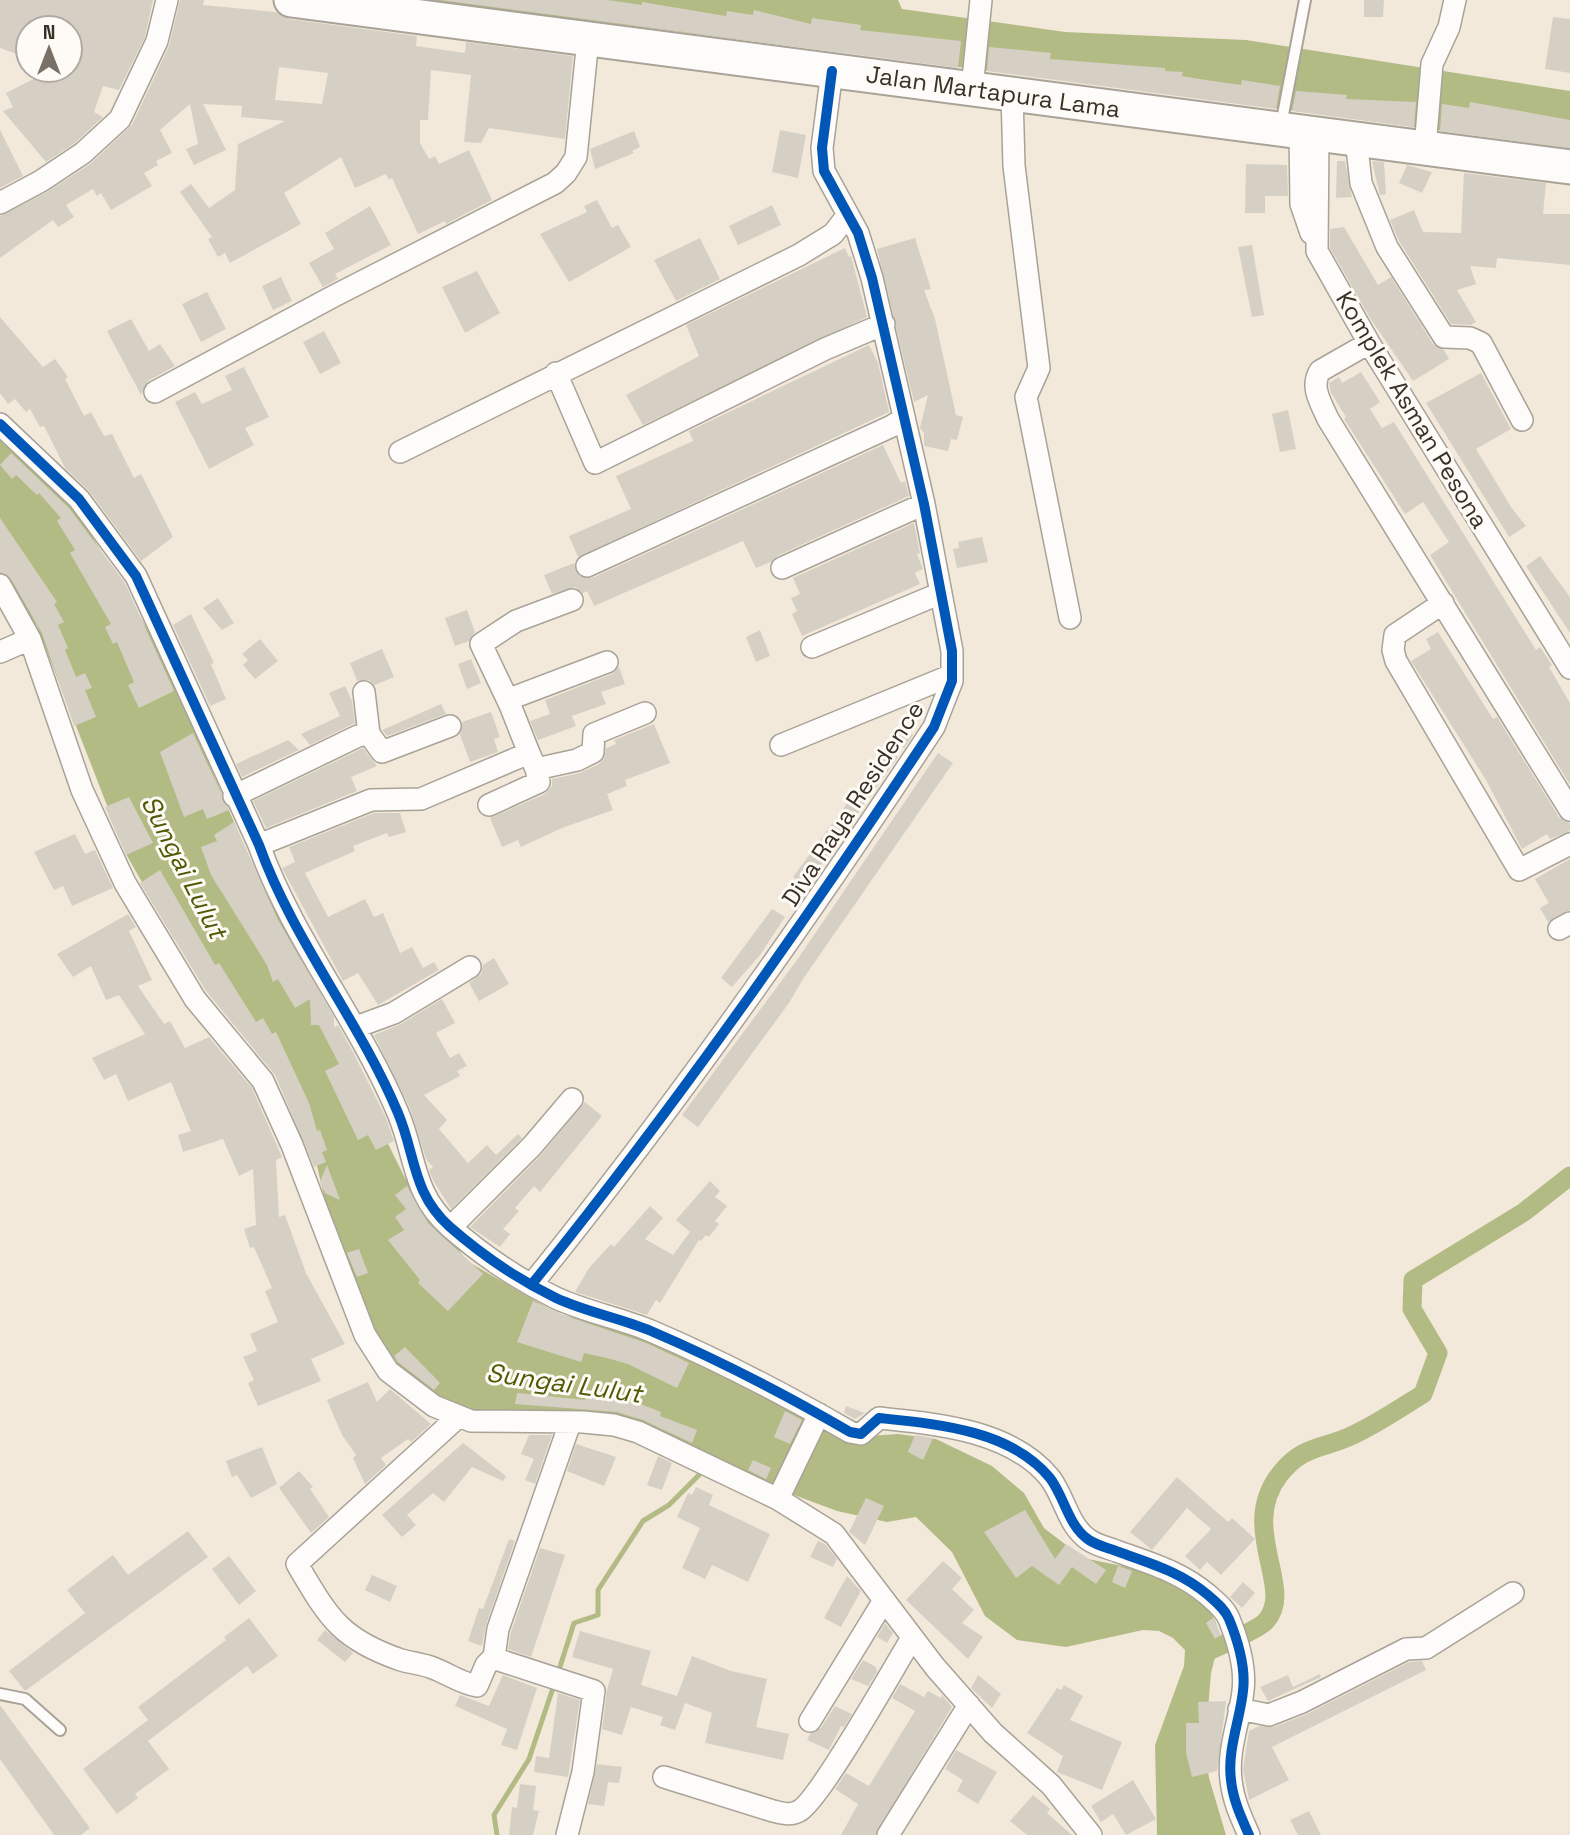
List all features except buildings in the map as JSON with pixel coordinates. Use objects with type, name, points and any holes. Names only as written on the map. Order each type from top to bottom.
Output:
[{"type":"main road","name":"Jalan Martapura Lama","points":[[290,0],[832,71],[973,81],[1012,94],[1295,128],[1356,139],[1426,143],[1570,167]]},
{"type":"street","points":[[0,203],[83,153],[120,119],[156,41],[167,0]]},
{"type":"street","points":[[1426,143],[1432,64],[1449,27],[1455,0]]},
{"type":"street","points":[[973,81],[983,3]]},
{"type":"street","points":[[155,393],[334,296],[555,183],[566,173],[576,157],[588,39]]},
{"type":"street","name":"Diva Raya Residence","points":[[532,1284],[631,1163],[883,804],[934,727],[952,675],[952,651],[924,504],[884,324],[858,233],[824,171],[822,148],[832,71]]},
{"type":"street","points":[[1012,94],[1014,166],[1039,368],[1026,397],[1070,618]]},
{"type":"street","name":"Komplek Asman Pesona","points":[[1295,128],[1317,251],[1368,343],[1570,668]]},
{"type":"street","points":[[1356,139],[1366,198],[1405,277],[1444,337],[1470,338],[1481,343],[1522,420]]},
{"type":"street","points":[[400,452],[799,255],[833,234],[847,216]]},
{"type":"street","points":[[556,373],[595,463],[825,349],[884,324]]},
{"type":"street","points":[[1368,343],[1320,371],[1315,379],[1316,390],[1328,419],[1570,810]]},
{"type":"street","points":[[587,566],[904,418]]},
{"type":"street","points":[[0,424],[79,499],[136,576],[169,643],[234,796],[259,845],[272,883],[356,1027],[398,1114],[422,1192],[451,1227],[532,1284],[557,1298],[629,1321],[668,1338],[850,1432],[861,1434],[880,1418],[917,1422],[985,1436],[1011,1448],[1038,1466],[1051,1479],[1075,1528],[1091,1541],[1172,1570],[1191,1580],[1228,1616],[1241,1656],[1243,1691],[1231,1779],[1237,1810],[1249,1835]]},
{"type":"street","points":[[782,568],[924,504]]},
{"type":"street","points":[[0,585],[30,639],[82,790],[125,883],[195,999],[263,1080],[283,1121],[365,1335],[388,1371],[434,1406],[458,1417],[494,1423],[570,1423],[626,1428],[779,1497],[835,1534],[845,1544],[883,1602],[912,1638],[993,1733],[1051,1785],[1091,1835]]},
{"type":"street","points":[[812,647],[941,593]]},
{"type":"street","points":[[489,804],[539,782],[510,705],[481,644],[516,621],[572,600]]},
{"type":"street","points":[[1443,603],[1395,635],[1393,650],[1396,661],[1519,870],[1570,844]]},
{"type":"street","points":[[0,652],[30,639]]},
{"type":"street","points":[[510,705],[512,698],[607,662]]},
{"type":"street","points":[[781,745],[952,675]]},
{"type":"street","points":[[372,692],[368,730],[382,752],[450,726]]},
{"type":"street","points":[[259,845],[371,800],[421,799],[533,761],[585,756],[593,752],[594,734],[645,713]]},
{"type":"street","points":[[234,796],[368,730]]},
{"type":"street","points":[[356,1027],[394,1013],[470,967]]},
{"type":"street","points":[[451,1227],[532,1146],[572,1099]]},
{"type":"street","points":[[779,1497],[819,1416]]},
{"type":"street","points":[[458,1417],[297,1564],[328,1616],[354,1639],[401,1660],[435,1668],[459,1683],[477,1686],[486,1665],[494,1657],[498,1629],[570,1423]]},
{"type":"street","points":[[1239,1709],[1269,1715],[1302,1702],[1406,1649],[1426,1648],[1513,1594]]},
{"type":"street","points":[[810,1721],[883,1602]]},
{"type":"street","points":[[664,1777],[788,1815],[801,1810],[821,1787],[912,1638]]},
{"type":"street","points":[[494,1657],[593,1691],[583,1772],[567,1835]]},
{"type":"street","points":[[888,1835],[969,1705]]},
{"type":"lane","points":[[1295,128],[1296,42],[1304,0]]},
{"type":"lane","points":[[0,1694],[25,1699],[60,1730]]},
{"type":"water","points":[[425,0],[898,0],[902,9],[1065,32],[1246,40],[1570,91],[1570,148],[1125,88]]},
{"type":"water","name":"Sungai Lulut","points":[[0,435],[71,501],[161,652],[258,878],[320,996],[347,1061],[405,1178],[467,1261],[558,1314],[652,1336],[854,1437],[898,1434],[936,1439],[992,1466],[1024,1493],[1044,1528],[1083,1558],[1152,1572],[1184,1586],[1209,1608],[1216,1623],[1219,1642],[1211,1673],[1205,1746],[1209,1778],[1226,1835],[1157,1835],[1155,1745],[1184,1666],[1185,1650],[1173,1638],[1159,1631],[1143,1630],[1066,1647],[1017,1640],[985,1616],[952,1552],[916,1517],[887,1522],[837,1511],[738,1474],[654,1427],[587,1415],[521,1416],[466,1410],[445,1403],[402,1369],[371,1328],[325,1200],[310,1136],[296,1100],[173,937],[126,854],[37,626],[0,578]]},
{"type":"waterway","points":[[1199,1655],[1261,1625],[1273,1607],[1275,1592],[1264,1516],[1268,1495],[1280,1474],[1305,1452],[1362,1431],[1423,1394],[1438,1353],[1412,1309],[1413,1280],[1524,1212],[1570,1176]]},
{"type":"waterway","points":[[557,1676],[574,1623],[598,1615],[598,1590],[643,1521],[669,1505],[703,1471]]},
{"type":"waterway","points":[[497,1835],[494,1815],[529,1759],[554,1685]]},
{"type":"cycle path","points":[[532,1284],[638,1149],[838,870],[934,727],[952,681],[952,651],[924,504],[872,278],[858,233],[824,171],[822,148],[832,71]]},
{"type":"cycle path","points":[[0,424],[79,499],[136,576],[273,880],[382,1079],[404,1129],[416,1173],[428,1201],[438,1214],[487,1257],[542,1291],[567,1303],[639,1326],[676,1342],[752,1378],[850,1432],[861,1434],[879,1418],[901,1420],[972,1432],[1015,1449],[1034,1462],[1050,1478],[1071,1520],[1089,1540],[1166,1569],[1198,1587],[1225,1612],[1240,1654],[1243,1691],[1230,1769],[1235,1801],[1249,1835]]}]
